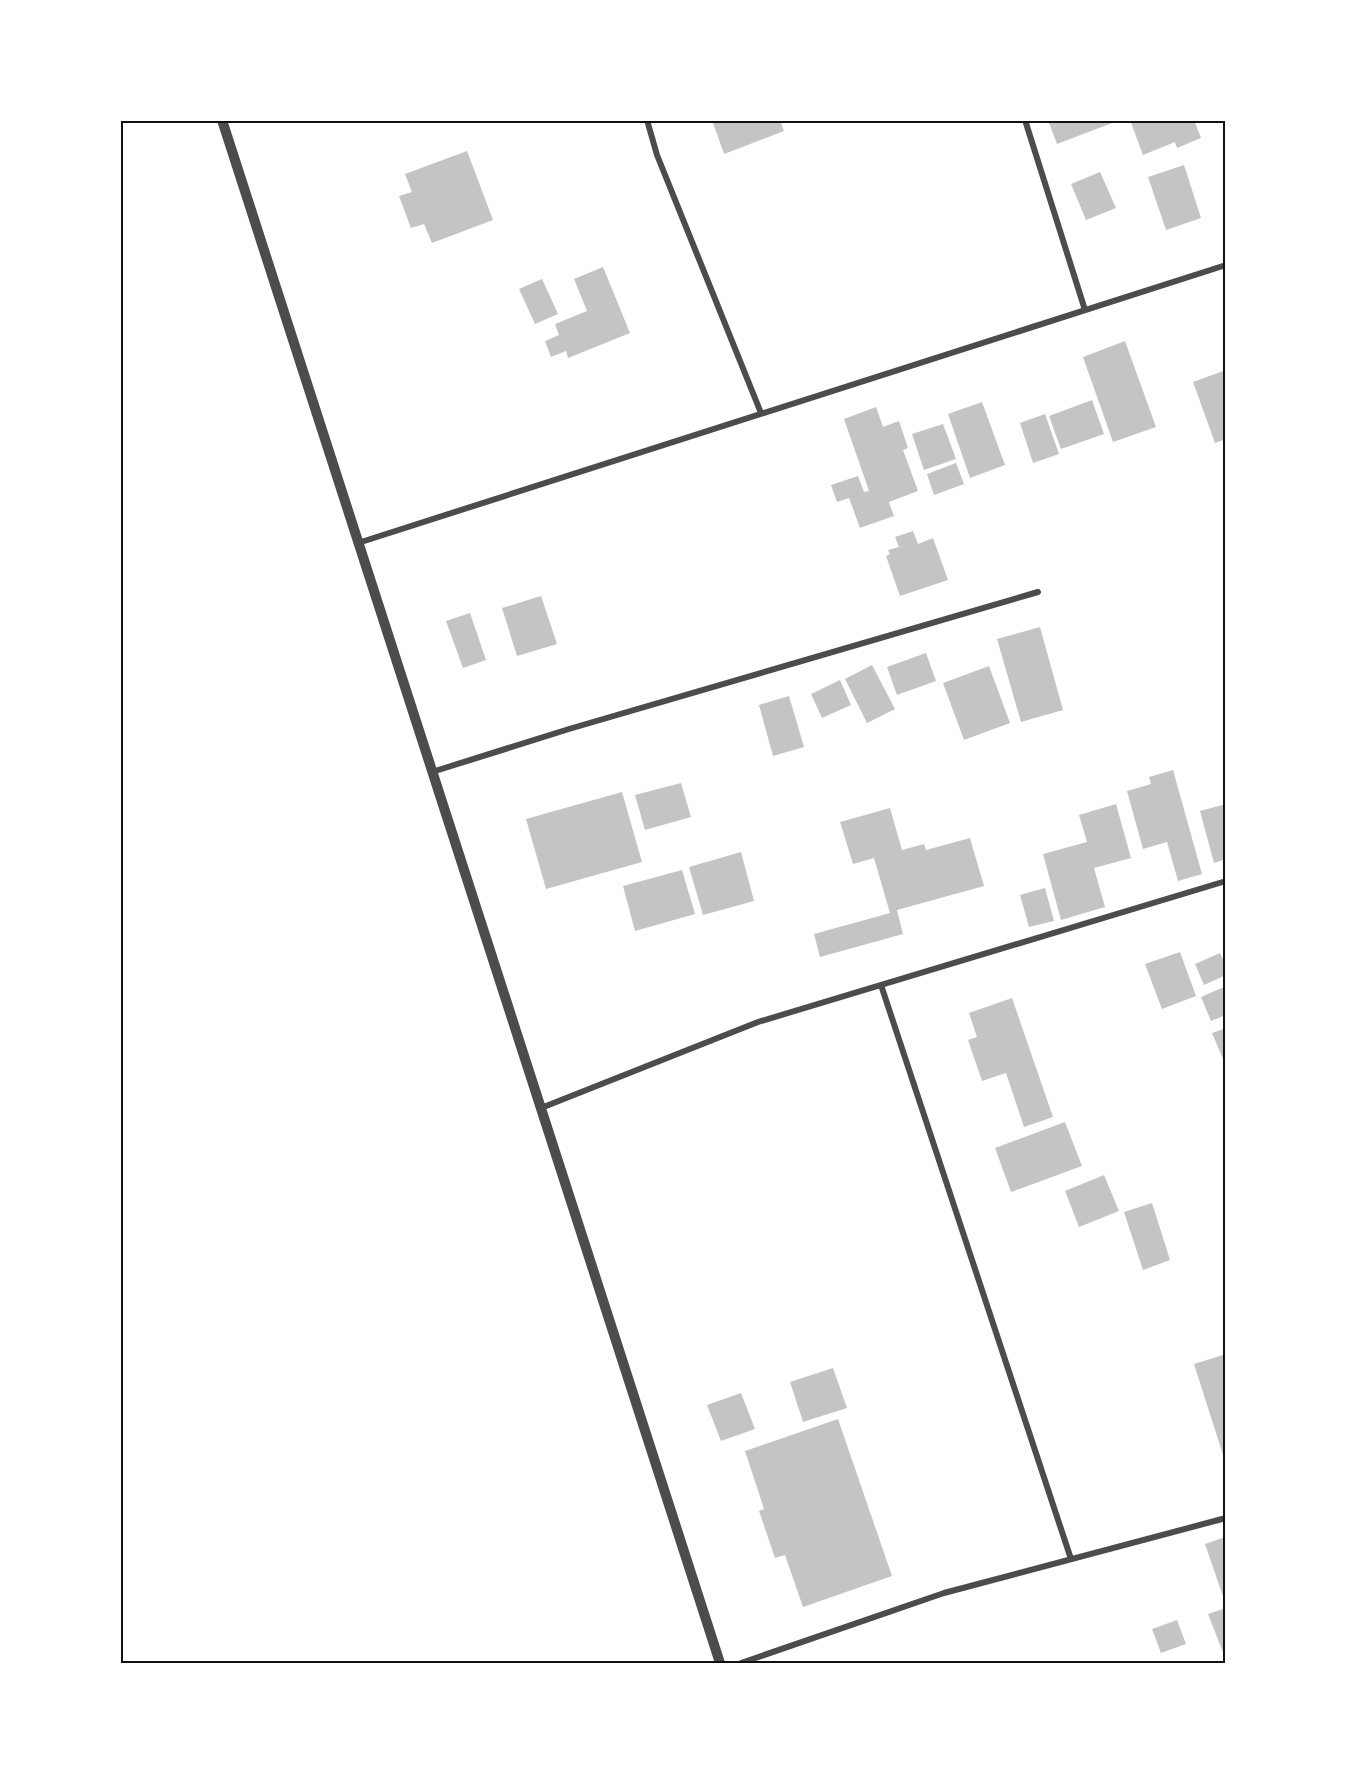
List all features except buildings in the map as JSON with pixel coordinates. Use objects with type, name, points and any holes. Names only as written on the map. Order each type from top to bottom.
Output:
[{"type":"street","points":[[222,120],[720,1663]]},
{"type":"street","points":[[646,120],[657,155],[761,413]]},
{"type":"street","points":[[1025,120],[1085,310]]},
{"type":"street","points":[[358,543],[1226,265]]},
{"type":"street","points":[[432,772],[1038,592]]},
{"type":"street","points":[[541,1108],[758,1022],[1226,881]]},
{"type":"street","points":[[882,985],[1071,1560]]},
{"type":"street","points":[[741,1663],[944,1593],[1226,1518]]}]
